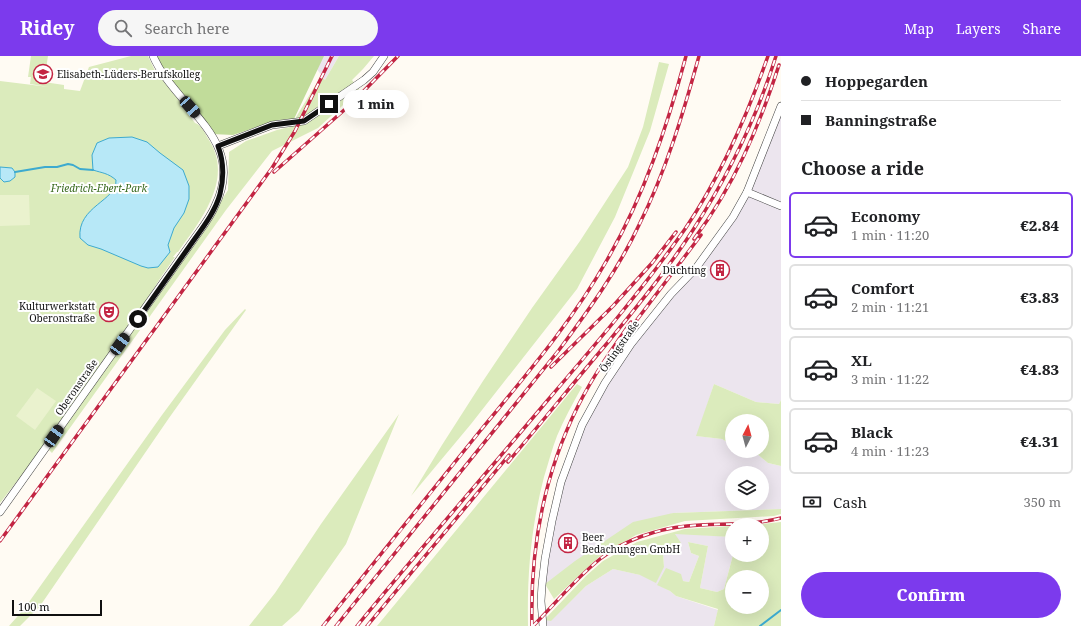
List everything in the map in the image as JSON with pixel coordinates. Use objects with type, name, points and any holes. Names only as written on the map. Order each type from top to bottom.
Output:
[{"type":"street","name":"Oberonstraße","points":[[0,512],[166,280],[209,217],[220,196],[223,167],[222,156],[218,146],[204,123],[163,75],[153,56]]},
{"type":"street","points":[[218,146],[272,125],[304,121],[364,80],[384,56]]},
{"type":"street","name":"Östingstraße","points":[[543,626],[541,601],[542,585],[552,521],[561,482],[582,425],[631,344],[671,294],[696,268],[733,217],[747,192],[781,106]]},
{"type":"street","points":[[747,192],[781,206]]},
{"type":"shaded area","points":[[307,56],[339,56],[325,80]]},
{"type":"shaded area","points":[[781,108],[781,400],[779,404],[756,402],[714,384],[697,436],[722,439],[725,441],[725,458],[762,458],[768,463],[781,466],[781,509],[769,509],[769,466],[725,466],[725,510],[754,510],[673,513],[545,584],[552,519],[583,422],[633,345],[733,217]]},
{"type":"shaded area","points":[[675,533],[725,537],[725,562],[731,562],[729,570],[725,570],[724,589],[717,592],[700,588],[708,546],[688,542],[691,553],[699,556],[689,582],[683,581],[657,584],[676,596],[718,610],[714,626],[544,626],[544,620],[551,620],[586,586],[613,569],[640,575],[664,567],[663,553]]},
{"type":"green space","name":"Friedrich-Ebert-Park","points":[[31,56],[48,56],[44,82],[64,85],[64,89],[80,91],[89,67],[131,56],[148,56],[155,71],[191,115],[189,115],[195,123],[203,130],[216,155],[218,169],[212,199],[205,213],[187,240],[173,257],[175,257],[104,369],[0,503],[0,81],[49,87],[30,84],[31,77],[28,77]]},
{"type":"green space","points":[[153,56],[324,56],[294,119],[278,120],[233,135],[212,134]]},
{"type":"green space","points":[[339,56],[374,56],[352,80],[359,89],[318,128],[272,151],[226,210],[52,453],[49,450],[208,222],[228,190],[229,152],[246,141],[290,127],[321,76],[325,80]]},
{"type":"green space","points":[[659,62],[669,64],[650,131],[615,217],[577,289],[471,424],[411,496],[483,381],[532,308],[580,241],[628,167],[643,127]]},
{"type":"green space","points":[[0,195],[29,195],[30,225],[0,226]]},
{"type":"green space","points":[[245,309],[246,310],[169,418],[40,606],[20,626],[9,626],[24,609],[162,415],[225,330]]},
{"type":"green space","points":[[577,384],[582,387],[557,436],[544,477],[536,514],[529,569],[528,626],[377,626]]},
{"type":"green space","points":[[714,384],[756,402],[779,404],[781,400],[781,466],[768,463],[762,458],[769,458],[769,414],[725,414],[725,441],[722,439],[696,436]]},
{"type":"green space","points":[[37,388],[56,401],[35,430],[16,416]]},
{"type":"green space","points":[[399,414],[346,544],[299,611],[282,626],[249,626],[275,593],[321,524]]},
{"type":"green space","points":[[781,509],[781,514],[774,516],[685,521],[636,535],[599,557],[554,599],[545,584],[575,561],[633,522],[673,513]]},
{"type":"green space","points":[[781,522],[781,626],[714,626],[718,609],[676,596],[670,591],[657,585],[666,568],[681,574],[683,581],[689,582],[699,556],[691,553],[688,542],[708,546],[700,588],[717,592],[724,589],[725,585],[725,614],[769,614],[769,570],[729,570],[731,562],[769,562],[769,523]]},
{"type":"green space","points":[[725,526],[725,537],[675,534],[681,543],[663,553],[664,567],[656,583],[640,575],[613,569],[586,586],[551,621],[544,620],[586,576],[603,561],[637,542],[685,529]]},
{"type":"water","points":[[132,137],[147,142],[183,170],[189,186],[189,199],[184,213],[174,228],[168,245],[170,252],[158,267],[148,268],[141,266],[88,245],[80,238],[84,218],[115,187],[116,180],[108,175],[93,170],[92,155],[97,143],[109,138]]},
{"type":"water","points":[[0,167],[12,168],[15,172],[15,177],[10,181],[4,182],[0,178]]},
{"type":"waterway","points":[[15,172],[45,167],[57,167],[68,164],[80,169],[93,170]]},
{"type":"waterway","points":[[760,626],[781,610]]},
{"type":"railway","points":[[0,541],[272,168],[295,131],[332,56]]},
{"type":"railway","points":[[274,172],[351,104],[398,56]]},
{"type":"railway","points":[[323,626],[547,348],[579,305],[620,236],[643,186],[671,109],[686,56]]},
{"type":"railway","points":[[336,626],[559,350],[592,305],[612,274],[631,242],[658,184],[680,121],[699,56]]},
{"type":"railway","points":[[357,626],[601,338],[636,295],[685,229],[722,167],[742,123],[768,56]]},
{"type":"railway","points":[[508,462],[642,300],[693,230],[718,189],[751,124],[776,56]]},
{"type":"railway","points":[[694,239],[721,198],[744,155],[763,111],[779,65]]},
{"type":"railway","points":[[551,367],[613,306],[652,263],[676,232]]},
{"type":"railway","points":[[630,329],[701,235]]},
{"type":"railway","points":[[532,626],[532,598],[537,541],[548,485],[556,458],[566,432],[590,384],[631,322]]},
{"type":"railway","points":[[367,626],[509,455]]},
{"type":"railway","points":[[533,626],[574,583],[600,559],[609,552],[641,536],[687,526],[770,521],[781,518]]},
{"type":"place","name":"Elisabeth-Lüders-Berufskolleg","points":[[43,74]]},
{"type":"place","name":"Düchting","points":[[720,270]]},
{"type":"place","name":"Kulturwerkstatt Oberonstraße","points":[[109,312]]},
{"type":"place","name":"Beer Bedachungen GmbH","points":[[568,543]]},
{"type":"route","points":[[138,319],[194,240],[215,207],[220,196],[223,176],[222,156],[218,146],[272,125],[304,121],[329,104]]}]
